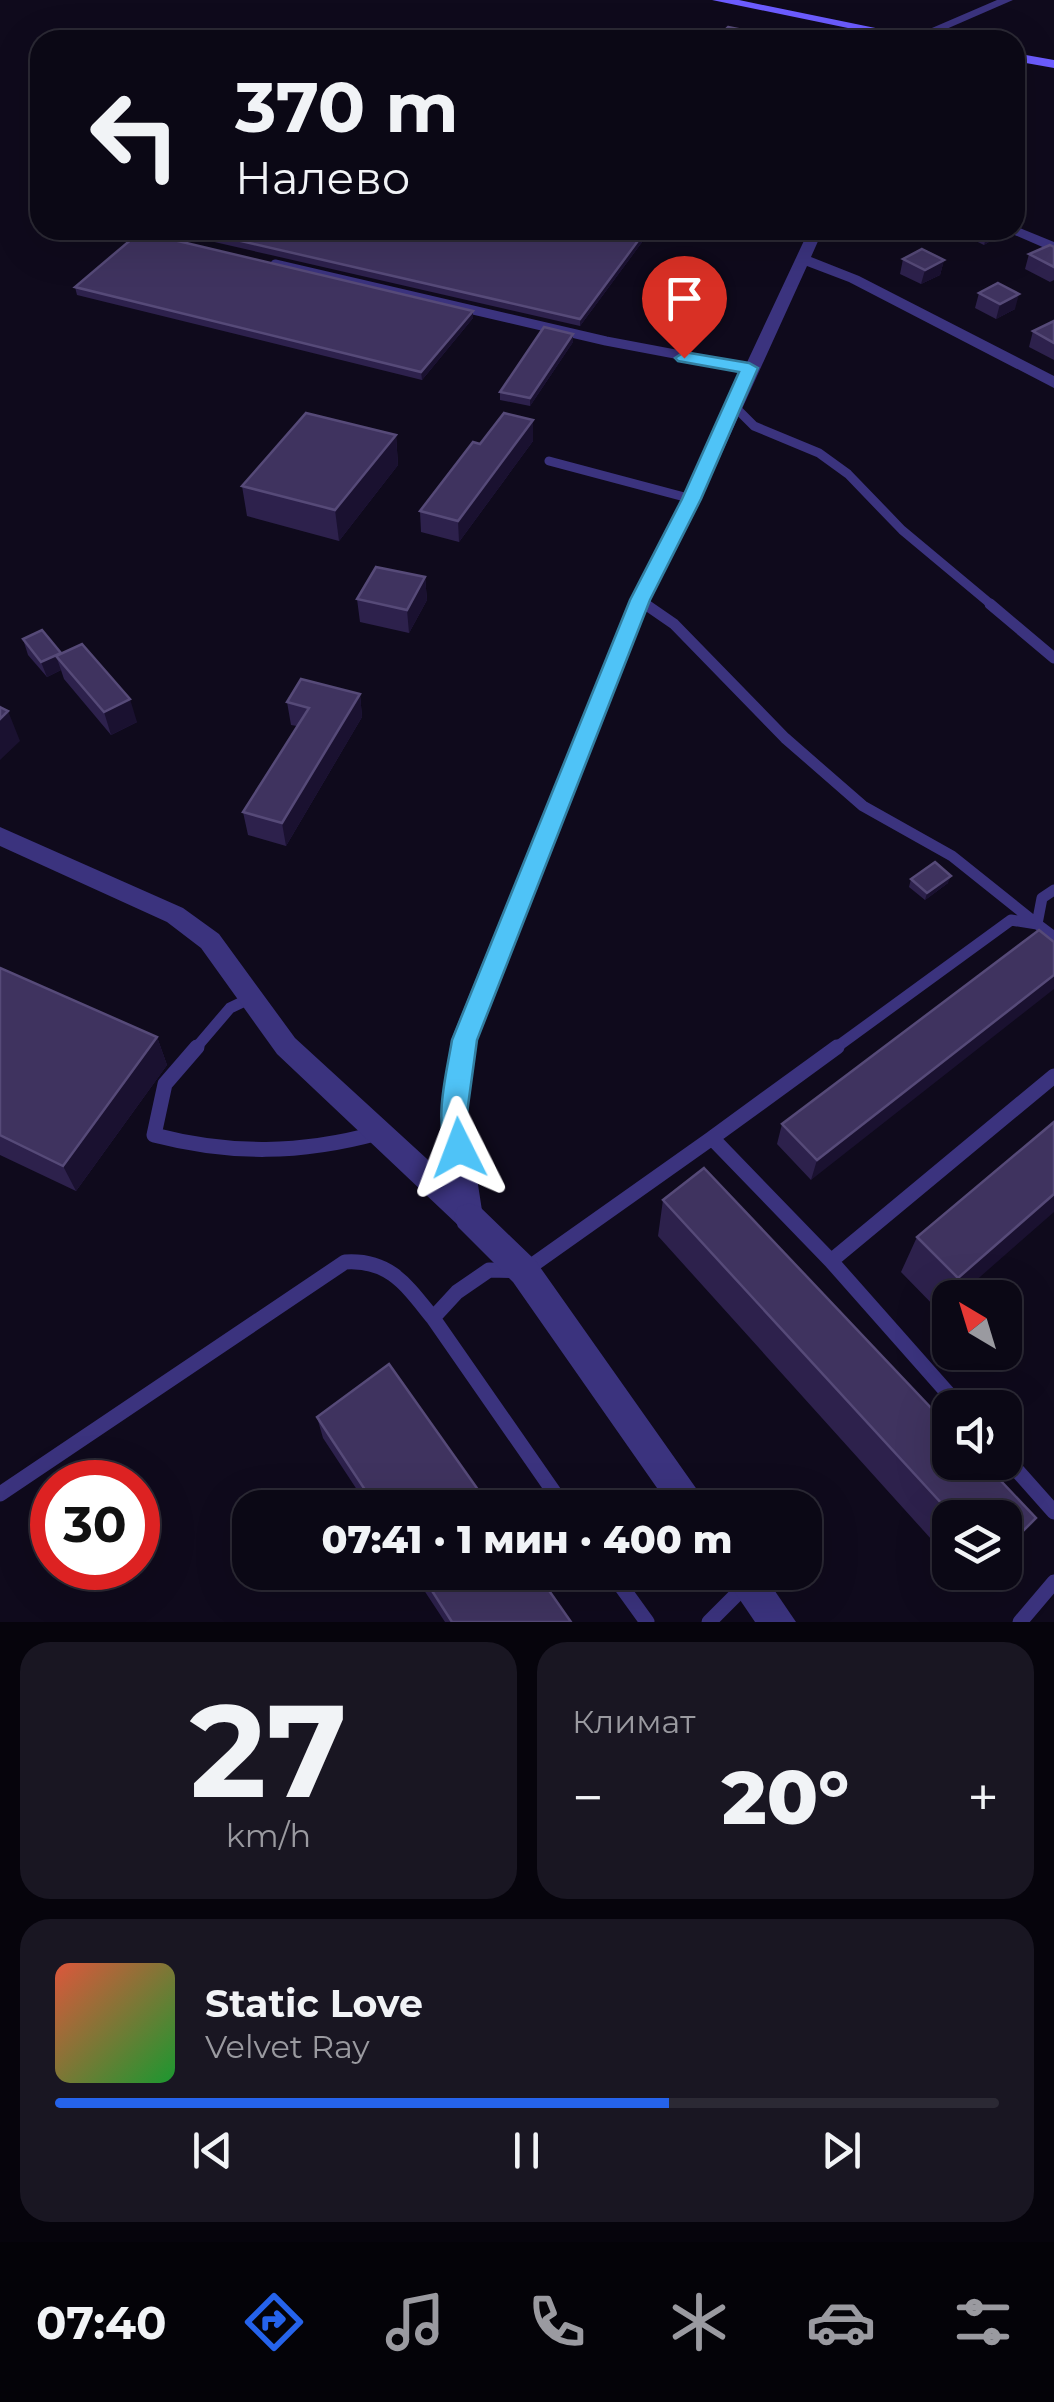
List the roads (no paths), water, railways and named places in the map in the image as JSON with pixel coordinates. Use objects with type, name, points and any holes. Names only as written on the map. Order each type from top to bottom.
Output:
[{"type":"main road","points":[[719,0],[871,30]]},
{"type":"main road","points":[[1025,59],[1054,64]]},
{"type":"street","points":[[931,30],[1007,0]]},
{"type":"street","points":[[1025,234],[1054,247]]},
{"type":"street","points":[[469,1217],[454,1113],[464,1040],[640,600],[692,499],[749,368],[812,240]]},
{"type":"street","points":[[803,259],[854,280],[1054,383]]},
{"type":"street","points":[[0,836],[174,915],[210,941],[286,1046],[344,1103],[382,1132],[524,1271],[680,1490]]},
{"type":"street","points":[[753,1590],[778,1622]]},
{"type":"lane","points":[[261,260],[606,341],[749,368]]},
{"type":"lane","points":[[734,406],[754,426],[818,453],[848,474],[902,530],[1054,658]]},
{"type":"lane","points":[[550,460],[692,499]]},
{"type":"lane","points":[[640,600],[674,624],[774,726],[863,806],[952,856],[1054,937]]},
{"type":"lane","points":[[0,848],[35,851]]},
{"type":"lane","points":[[1037,924],[1042,898],[1054,890]]},
{"type":"lane","points":[[432,1318],[457,1292],[489,1270],[524,1271],[1011,920],[1037,924]]},
{"type":"lane","points":[[250,998],[230,1008],[166,1084],[154,1135],[205,1150],[270,1152],[337,1145],[382,1132]]},
{"type":"lane","points":[[831,1261],[1054,1076]]},
{"type":"lane","points":[[712,1138],[831,1261],[945,1390]]},
{"type":"lane","points":[[0,1494],[345,1262],[370,1259],[390,1267],[432,1318],[553,1490]]},
{"type":"lane","points":[[1022,1476],[1054,1512]]},
{"type":"lane","points":[[1020,1622],[1054,1582]]},
{"type":"lane","points":[[624,1590],[646,1622]]},
{"type":"lane","points":[[709,1622],[734,1590]]}]
